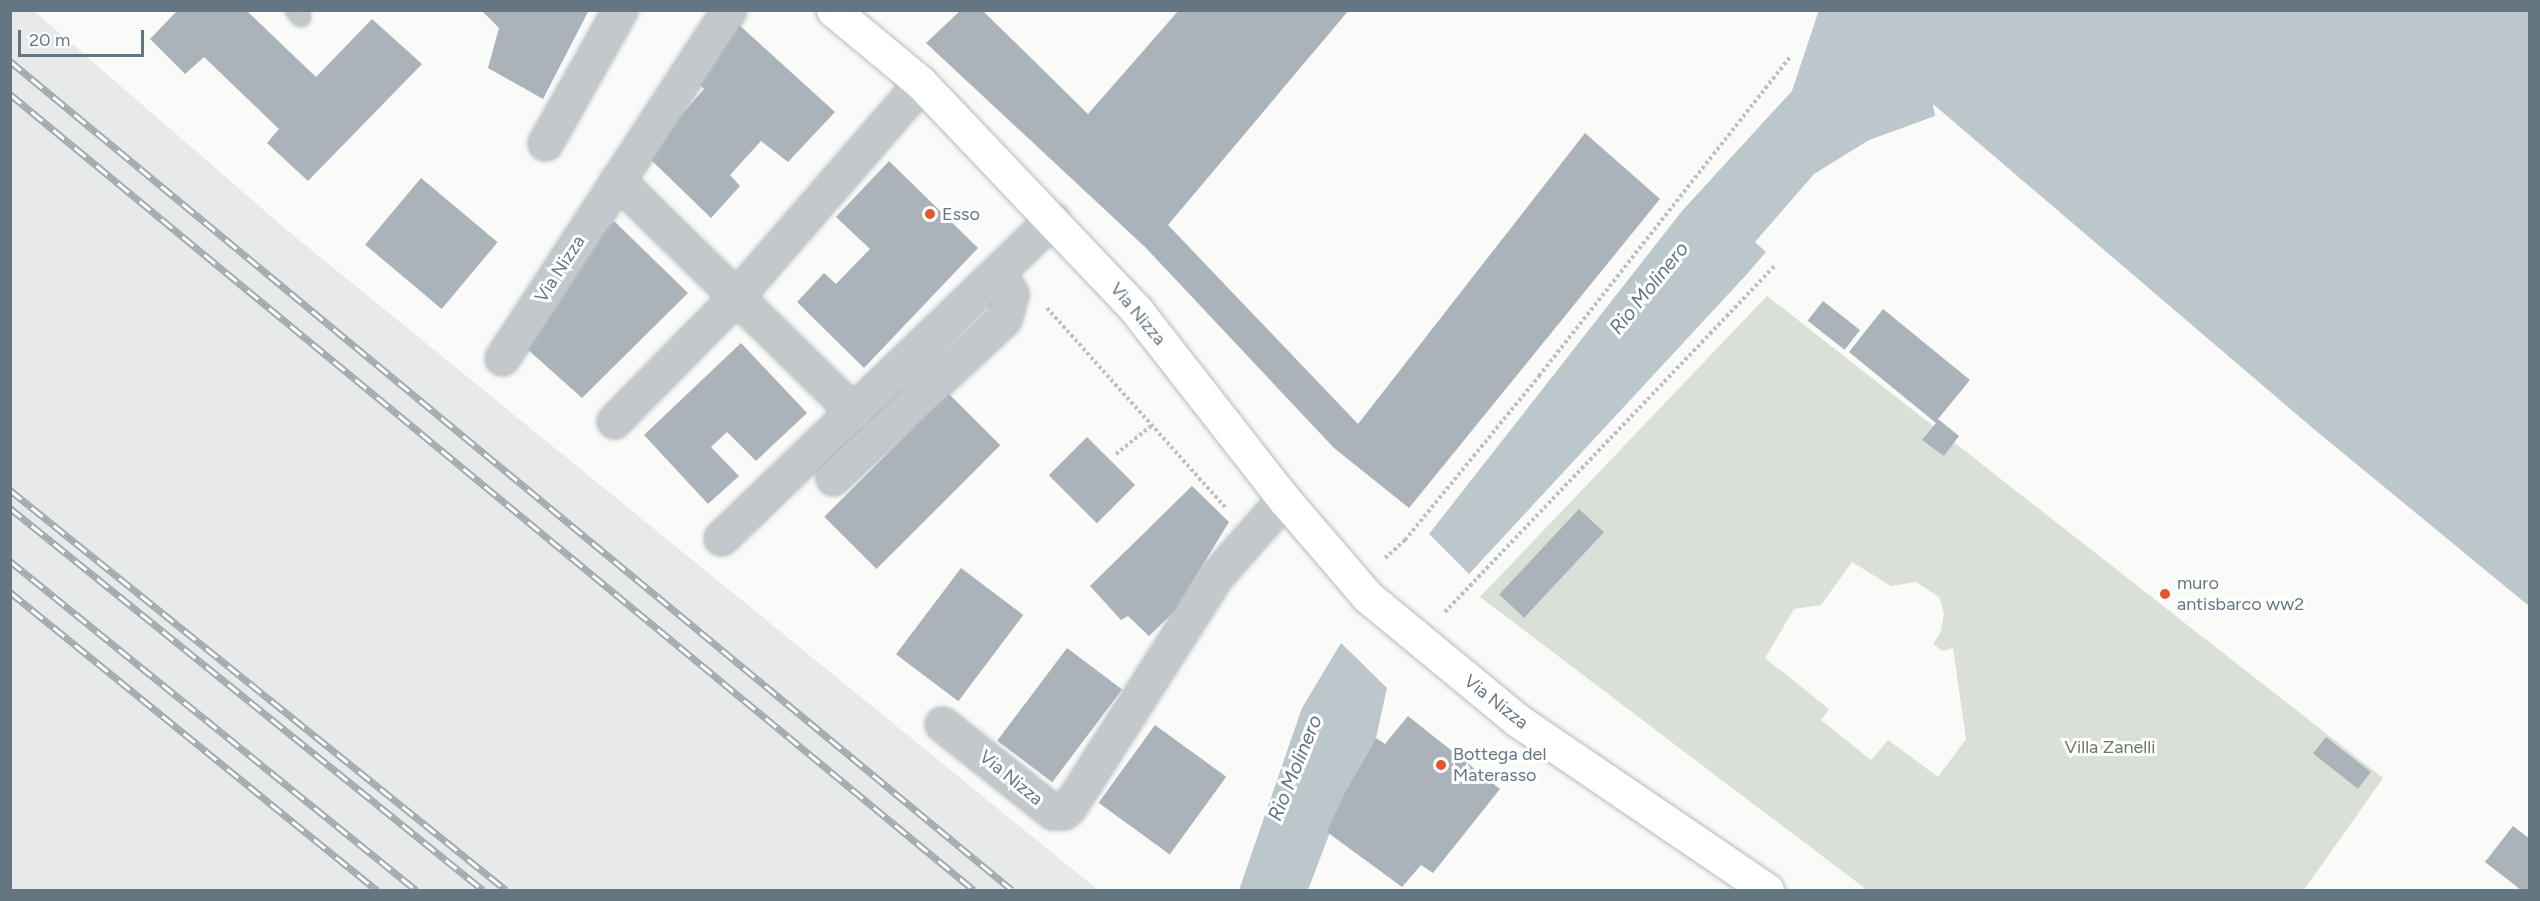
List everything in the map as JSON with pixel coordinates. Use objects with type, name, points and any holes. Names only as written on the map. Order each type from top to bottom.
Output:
[{"type":"main road","name":"Via Nizza","points":[[833,10],[921,83],[1137,311],[1284,499],[1356,584],[1417,640],[1517,720],[1767,891]]},
{"type":"street","points":[[545,143],[620,10]]},
{"type":"street","name":"Via Nizza","points":[[502,358],[729,10]]},
{"type":"street","points":[[614,421],[734,298],[921,83]]},
{"type":"street","points":[[617,180],[734,298],[854,412]]},
{"type":"street","points":[[721,538],[1052,219]]},
{"type":"street","points":[[833,478],[1004,319],[1011,294],[1003,267]]},
{"type":"street","name":"Via Nizza","points":[[942,724],[1053,812],[1069,807],[1216,574],[1284,499]]},
{"type":"path","points":[[1356,584],[1412,531],[1790,57]]},
{"type":"path","points":[[1417,640],[1776,264]]},
{"type":"path","points":[[1003,267],[1229,511]]},
{"type":"path","points":[[1116,454],[1151,426]]},
{"type":"shaded area","points":[[10,11],[34,11],[288,231],[1098,890],[11,890]]},
{"type":"green space","name":"Villa Zanelli","points":[[1767,296],[2383,778],[2304,890],[1867,890],[1480,597]],"holes":[[[1852,562],[1891,586],[1916,582],[1939,597],[1944,613],[1941,632],[1933,644],[1943,651],[1953,648],[1966,739],[1938,777],[1888,740],[1871,760],[1821,720],[1829,709],[1765,658],[1794,609],[1821,605]]]},
{"type":"water","name":"Rio Molinero","points":[[1819,10],[2529,11],[2529,606],[2315,430],[1933,104],[1935,116],[1869,140],[1814,174],[1755,242],[1766,252],[1469,574],[1429,534],[1682,211],[1792,91]]},
{"type":"water","name":"Rio Molinero","points":[[1341,643],[1387,688],[1376,738],[1346,790],[1308,890],[1239,890],[1302,708]]},
{"type":"building","points":[[178,10],[246,10],[316,77],[372,19],[422,64],[308,181],[267,143],[279,129],[204,57],[185,74],[150,39]]},
{"type":"building","points":[[481,10],[589,10],[543,99],[488,68],[499,28]]},
{"type":"building","points":[[961,10],[982,10],[1088,114],[1179,10],[1349,10],[1168,225],[1358,424],[1585,133],[1660,199],[1409,508],[1334,448],[1146,248],[926,43]]},
{"type":"building","points":[[737,23],[835,112],[788,162],[761,141],[730,175],[740,186],[711,218],[646,155],[704,89],[695,79]]},
{"type":"building","points":[[889,161],[978,248],[864,368],[797,302],[824,273],[836,284],[870,249],[836,217]]},
{"type":"building","points":[[421,178],[498,242],[442,309],[365,245]]},
{"type":"building","points":[[614,221],[688,293],[582,398],[526,348],[593,242]]},
{"type":"building","points":[[1823,301],[1860,330],[1845,350],[1808,321]]},
{"type":"building","points":[[1883,309],[1970,380],[1938,419],[1959,436],[1944,456],[1922,440],[1936,423],[1849,352]]},
{"type":"building","points":[[741,343],[807,413],[756,461],[727,432],[711,447],[739,476],[708,504],[644,435]]},
{"type":"building","points":[[948,393],[1000,445],[877,569],[824,517]]},
{"type":"building","points":[[1087,437],[1135,485],[1097,523],[1049,475]]},
{"type":"building","points":[[1192,486],[1229,522],[1174,612],[1149,636],[1128,616],[1121,620],[1090,586]]},
{"type":"building","points":[[1579,509],[1604,532],[1524,618],[1499,595]]},
{"type":"building","points":[[961,568],[1023,615],[958,701],[896,654]]},
{"type":"building","points":[[1067,648],[1122,690],[1052,782],[997,741]]},
{"type":"building","points":[[1408,716],[1500,789],[1433,873],[1421,865],[1402,887],[1327,832],[1346,790],[1376,738],[1385,744]]},
{"type":"building","points":[[1155,725],[1226,777],[1170,854],[1099,803]]},
{"type":"building","points":[[2326,737],[2371,772],[2358,789],[2313,754]]},
{"type":"building","points":[[2513,826],[2530,839],[2530,890],[2521,890],[2485,862]]},
{"type":"railway","points":[[10,61],[1012,890]]},
{"type":"railway","points":[[10,94],[974,890]]},
{"type":"railway","points":[[10,490],[506,890]]},
{"type":"railway","points":[[10,508],[483,890]]},
{"type":"railway","points":[[10,561],[416,890]]},
{"type":"railway","points":[[10,592],[377,890]]},
{"type":"place","name":"Esso","points":[[930,214]]},
{"type":"place","name":"muro antisbarco ww2","points":[[2165,594]]},
{"type":"place","name":"Bottega del Materasso","points":[[1441,765]]}]
